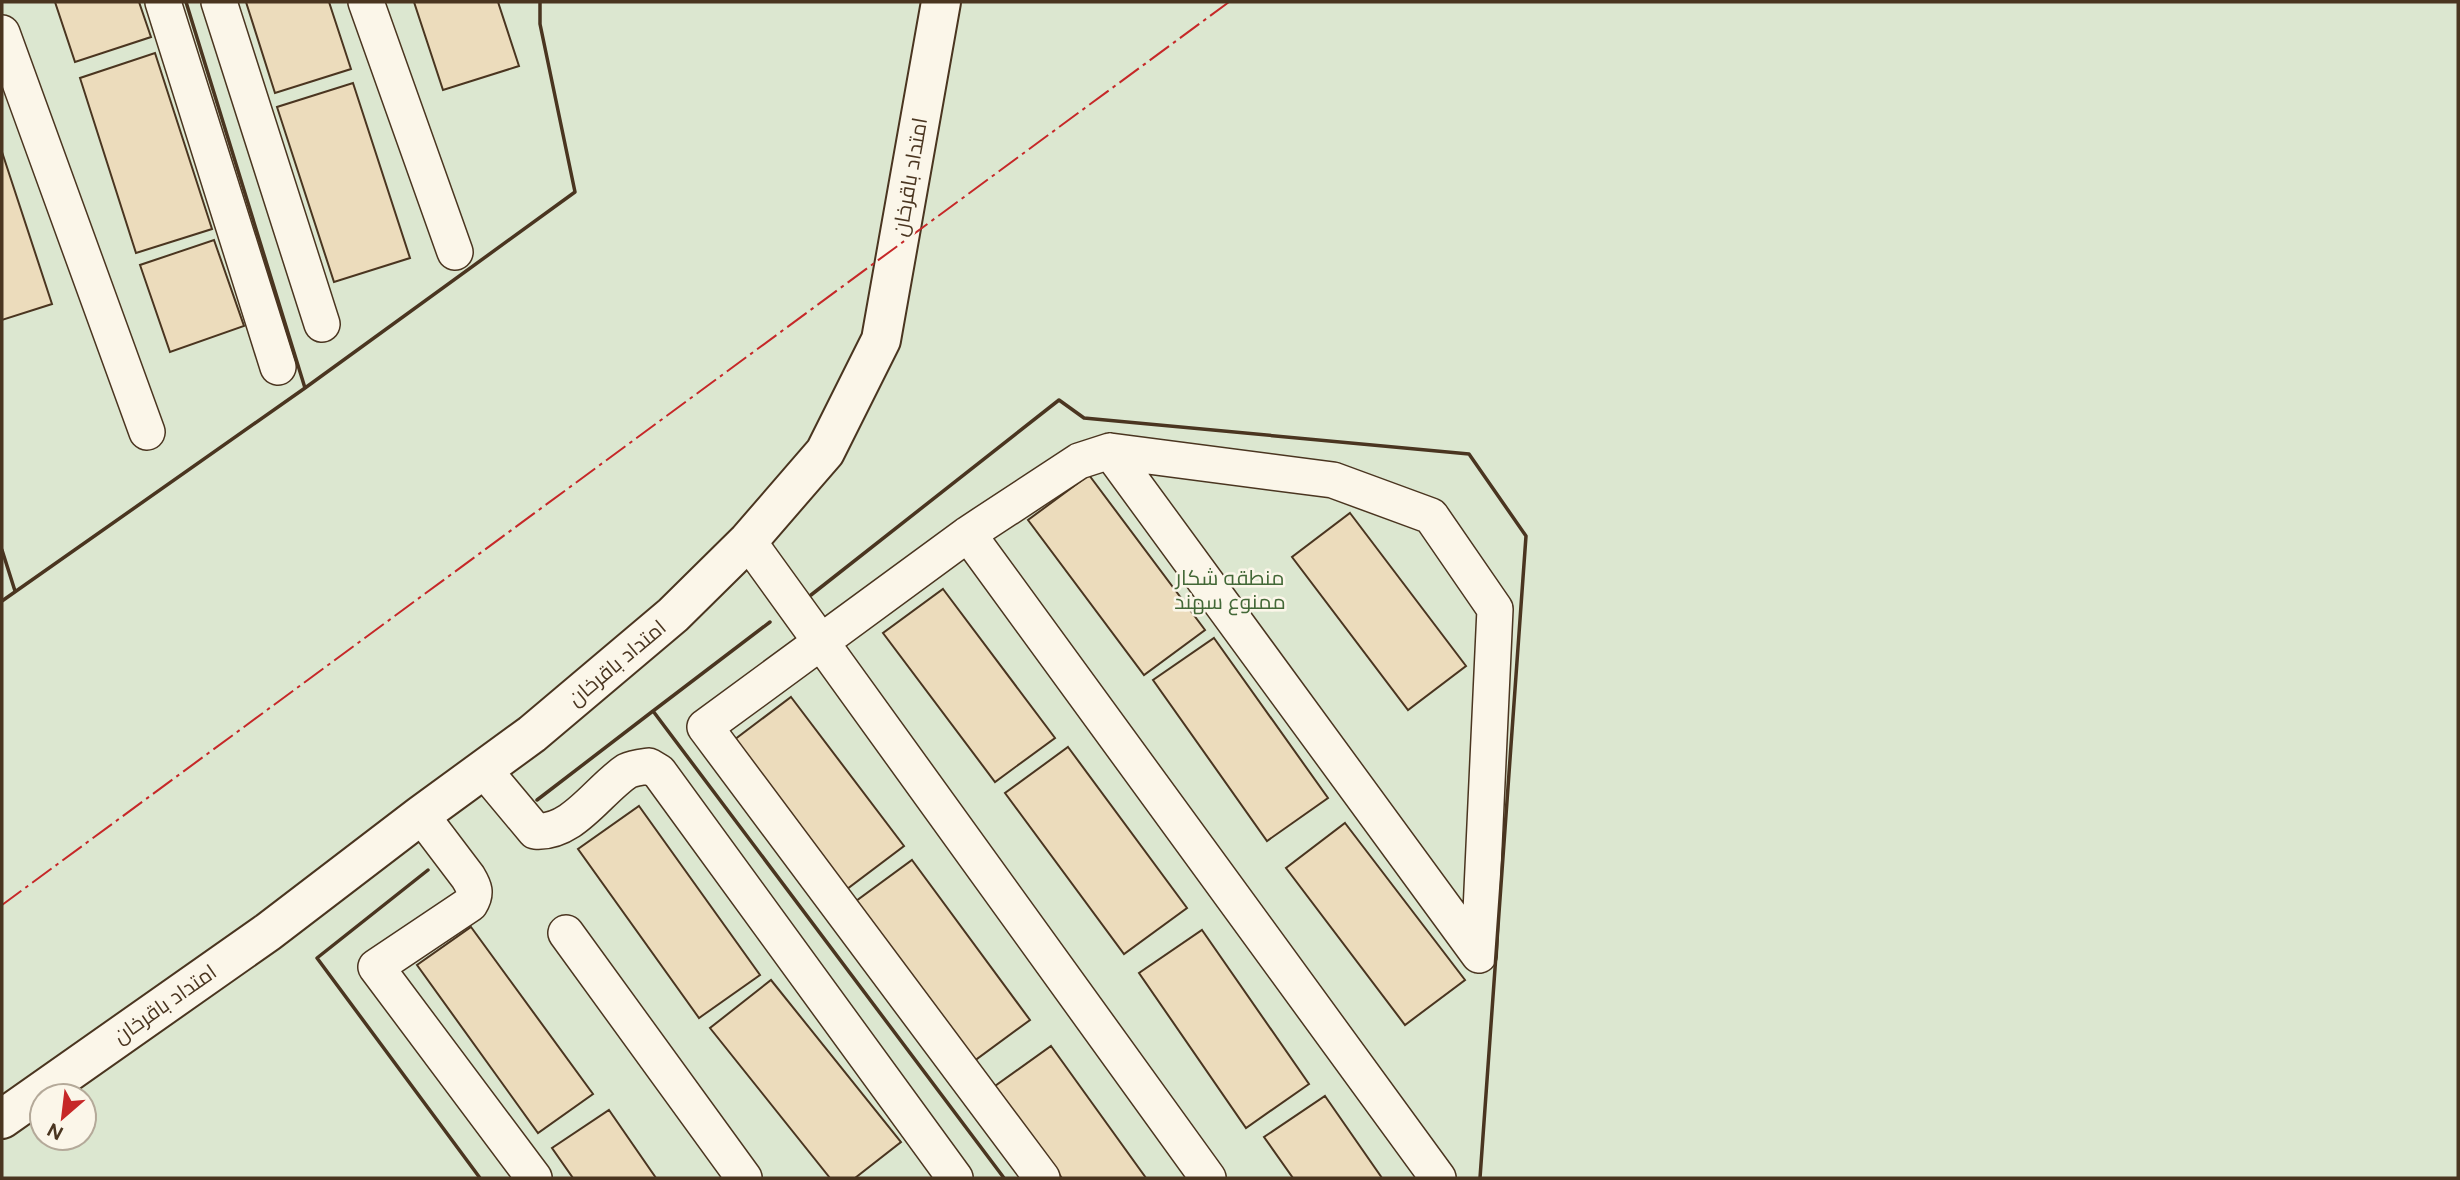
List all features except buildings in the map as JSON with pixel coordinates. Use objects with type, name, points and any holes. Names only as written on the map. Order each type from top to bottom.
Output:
[{"type":"main road","name":"امتداد باقرخان","points":[[2,1119],[268,932],[532,734],[673,615],[748,541],[825,452],[881,340],[941,2]]},
{"type":"street","points":[[163,2],[278,367]]},
{"type":"street","points":[[219,2],[322,324]]},
{"type":"street","points":[[366,2],[455,252]]},
{"type":"street","points":[[2,33],[147,432]]},
{"type":"street","points":[[1042,1178],[705,727],[968,534],[1079,461],[1110,452],[1333,480],[1431,516],[1495,609],[1479,956],[1110,452]]},
{"type":"street","points":[[968,534],[1438,1178]]},
{"type":"street","points":[[748,541],[1208,1178]]},
{"type":"street","points":[[484,770],[530,826],[535,831],[544,832],[556,829],[575,816],[629,770],[649,766],[659,772],[955,1178]]},
{"type":"street","points":[[421,815],[468,877],[474,888],[474,897],[470,904],[376,967],[534,1178]]},
{"type":"street","points":[[566,933],[744,1178]]},
{"type":"green space","name":"منطقه شکار ممنوع سهند","points":[[2,2],[2458,2],[2458,1178],[2,1178]]},
{"type":"wall","points":[[186,2],[305,388]]},
{"type":"wall","points":[[2,601],[305,388],[575,192],[540,24],[540,2]]},
{"type":"wall","points":[[811,595],[1059,400],[1084,418],[1469,454],[1526,536],[1480,1178]]},
{"type":"wall","points":[[2,550],[15,591]]},
{"type":"wall","points":[[770,622],[653,711],[1004,1178]]},
{"type":"wall","points":[[537,800],[653,711]]},
{"type":"wall","points":[[428,870],[317,958],[480,1178]]},
{"type":"power","points":[[2,905],[1229,2]]}]
